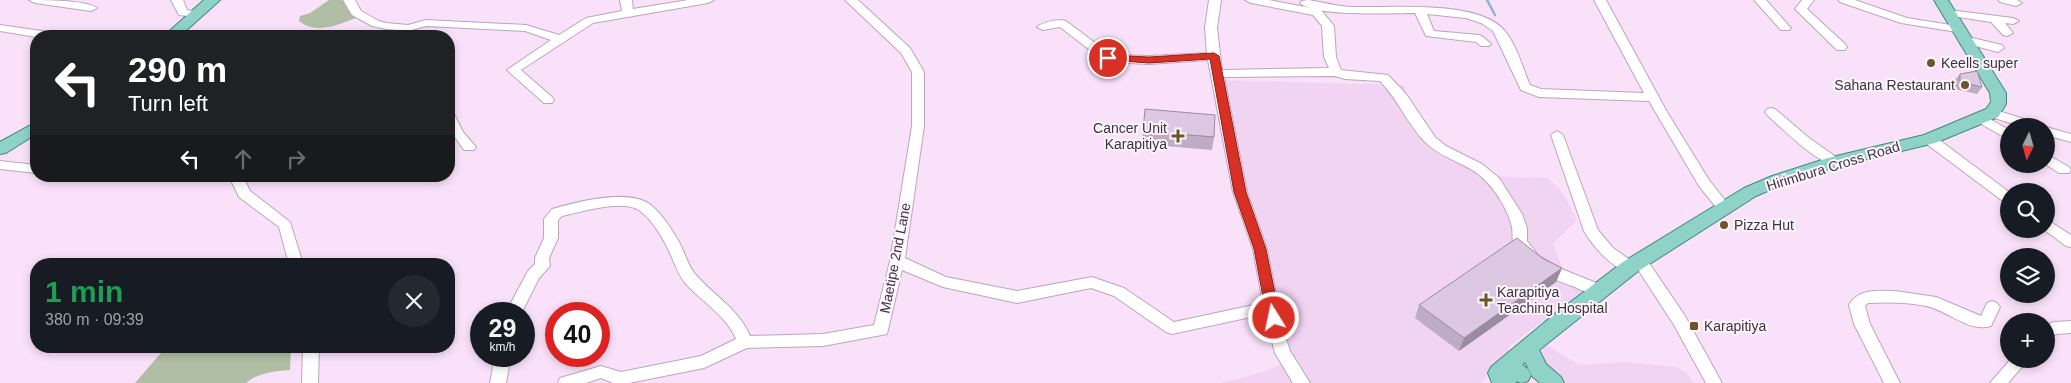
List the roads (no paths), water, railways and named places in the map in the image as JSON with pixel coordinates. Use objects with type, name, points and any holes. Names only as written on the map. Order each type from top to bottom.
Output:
[{"type":"main road","points":[[177,30],[213,0]]},
{"type":"main road","points":[[1945,6],[1960,34],[1998,93],[1998,107],[1986,116]]},
{"type":"main road","name":"Hirimbura Cross Road","points":[[1530,347],[1599,290],[1635,264],[1750,192],[1778,180],[1834,162],[1929,139],[1986,116]]},
{"type":"main road","points":[[0,149],[30,130]]},
{"type":"main road","points":[[1530,347],[1508,377],[1554,383]]},
{"type":"main road","points":[[1530,347],[1539,370],[1554,383]]},
{"type":"street","points":[[35,0],[91,8]]},
{"type":"street","points":[[177,0],[183,12],[194,14]]},
{"type":"street","points":[[349,0],[354,6],[356,13],[376,24],[408,28],[426,23],[526,28],[560,38]]},
{"type":"street","points":[[626,0],[628,13]]},
{"type":"street","points":[[548,100],[513,70],[560,38],[590,20],[708,0]]},
{"type":"street","name":"Maetipe 2nd Lane","points":[[621,380],[704,362],[745,342],[823,340],[881,330],[897,261],[918,126],[918,72],[906,51],[851,0]]},
{"type":"street","points":[[1215,0],[1212,28],[1214,56],[1240,192],[1260,249],[1283,353],[1302,383]]},
{"type":"street","points":[[1251,0],[1316,12],[1328,26],[1330,57],[1336,72]]},
{"type":"street","points":[[1286,0],[1346,10],[1391,11],[1419,9],[1484,19],[1498,29],[1526,87],[1539,93],[1654,97]]},
{"type":"street","points":[[1600,0],[1661,112],[1704,183],[1724,209]]},
{"type":"street","points":[[1760,0],[1785,28]]},
{"type":"street","points":[[1808,0],[1801,8],[1841,47]]},
{"type":"street","points":[[1844,0],[1859,2],[1905,21],[1960,34],[1998,48]]},
{"type":"street","points":[[2004,0],[2016,3]]},
{"type":"street","points":[[1945,6],[1994,18],[2014,20]]},
{"type":"street","points":[[1419,9],[1428,32],[1432,35],[1479,39],[1485,44]]},
{"type":"street","points":[[1994,18],[2007,33]]},
{"type":"street","points":[[1042,27],[1062,24],[1108,58],[1149,60],[1214,56]]},
{"type":"street","points":[[451,30],[456,25]]},
{"type":"street","points":[[0,28],[30,32]]},
{"type":"street","points":[[1218,75],[1228,73],[1336,72],[1345,75],[1384,78],[1402,97],[1424,134],[1436,146],[1475,165],[1491,177],[1515,216],[1520,228],[1520,241],[1525,251],[1549,270],[1571,281],[1599,290]]},
{"type":"street","points":[[1771,112],[1804,141],[1834,162]]},
{"type":"street","points":[[1986,116],[2000,119]]},
{"type":"street","points":[[1986,116],[2000,128]]},
{"type":"street","points":[[455,128],[469,147]]},
{"type":"street","points":[[2055,133],[2071,138]]},
{"type":"street","points":[[1557,135],[1591,231],[1598,243],[1610,255],[1635,264],[1666,296],[1689,333],[1714,383]]},
{"type":"street","points":[[1929,139],[2000,192]]},
{"type":"street","points":[[2055,164],[2064,170]]},
{"type":"street","points":[[0,165],[30,168]]},
{"type":"street","points":[[239,182],[244,194],[285,225],[294,258]]},
{"type":"street","points":[[519,302],[533,275],[543,266],[542,258],[551,238],[551,219],[557,212],[607,202],[626,202],[641,205],[652,214],[672,242],[686,273],[701,291],[719,304],[740,330],[745,342]]},
{"type":"street","points":[[2055,230],[2071,242]]},
{"type":"street","points":[[897,261],[943,282],[1017,297],[1092,282],[1119,292],[1172,328],[1272,307]]},
{"type":"street","points":[[1892,383],[1862,324],[1857,305],[1864,298],[1896,295],[1920,299],[1945,306],[1978,322],[1986,322],[1992,307]]},
{"type":"street","points":[[2055,328],[2071,327]]},
{"type":"street","points":[[310,383],[311,353]]},
{"type":"street","points":[[498,383],[501,367]]},
{"type":"street","points":[[1998,383],[2012,368]]},
{"type":"street","points":[[566,383],[601,372],[621,380]]},
{"type":"waterway","points":[[1487,0],[1495,15]]},
{"type":"place","name":"Keells super","points":[[1931,63]]},
{"type":"place","name":"Sahana Restaurant","points":[[1965,85]]},
{"type":"place","name":"Cancer Unit Karapitiya","points":[[1178,136]]},
{"type":"place","name":"Pizza Hut","points":[[1724,225]]},
{"type":"place","name":"Karapitiya Teaching Hospital","points":[[1486,300]]},
{"type":"place","name":"Karapitiya","points":[[1694,326]]}]
